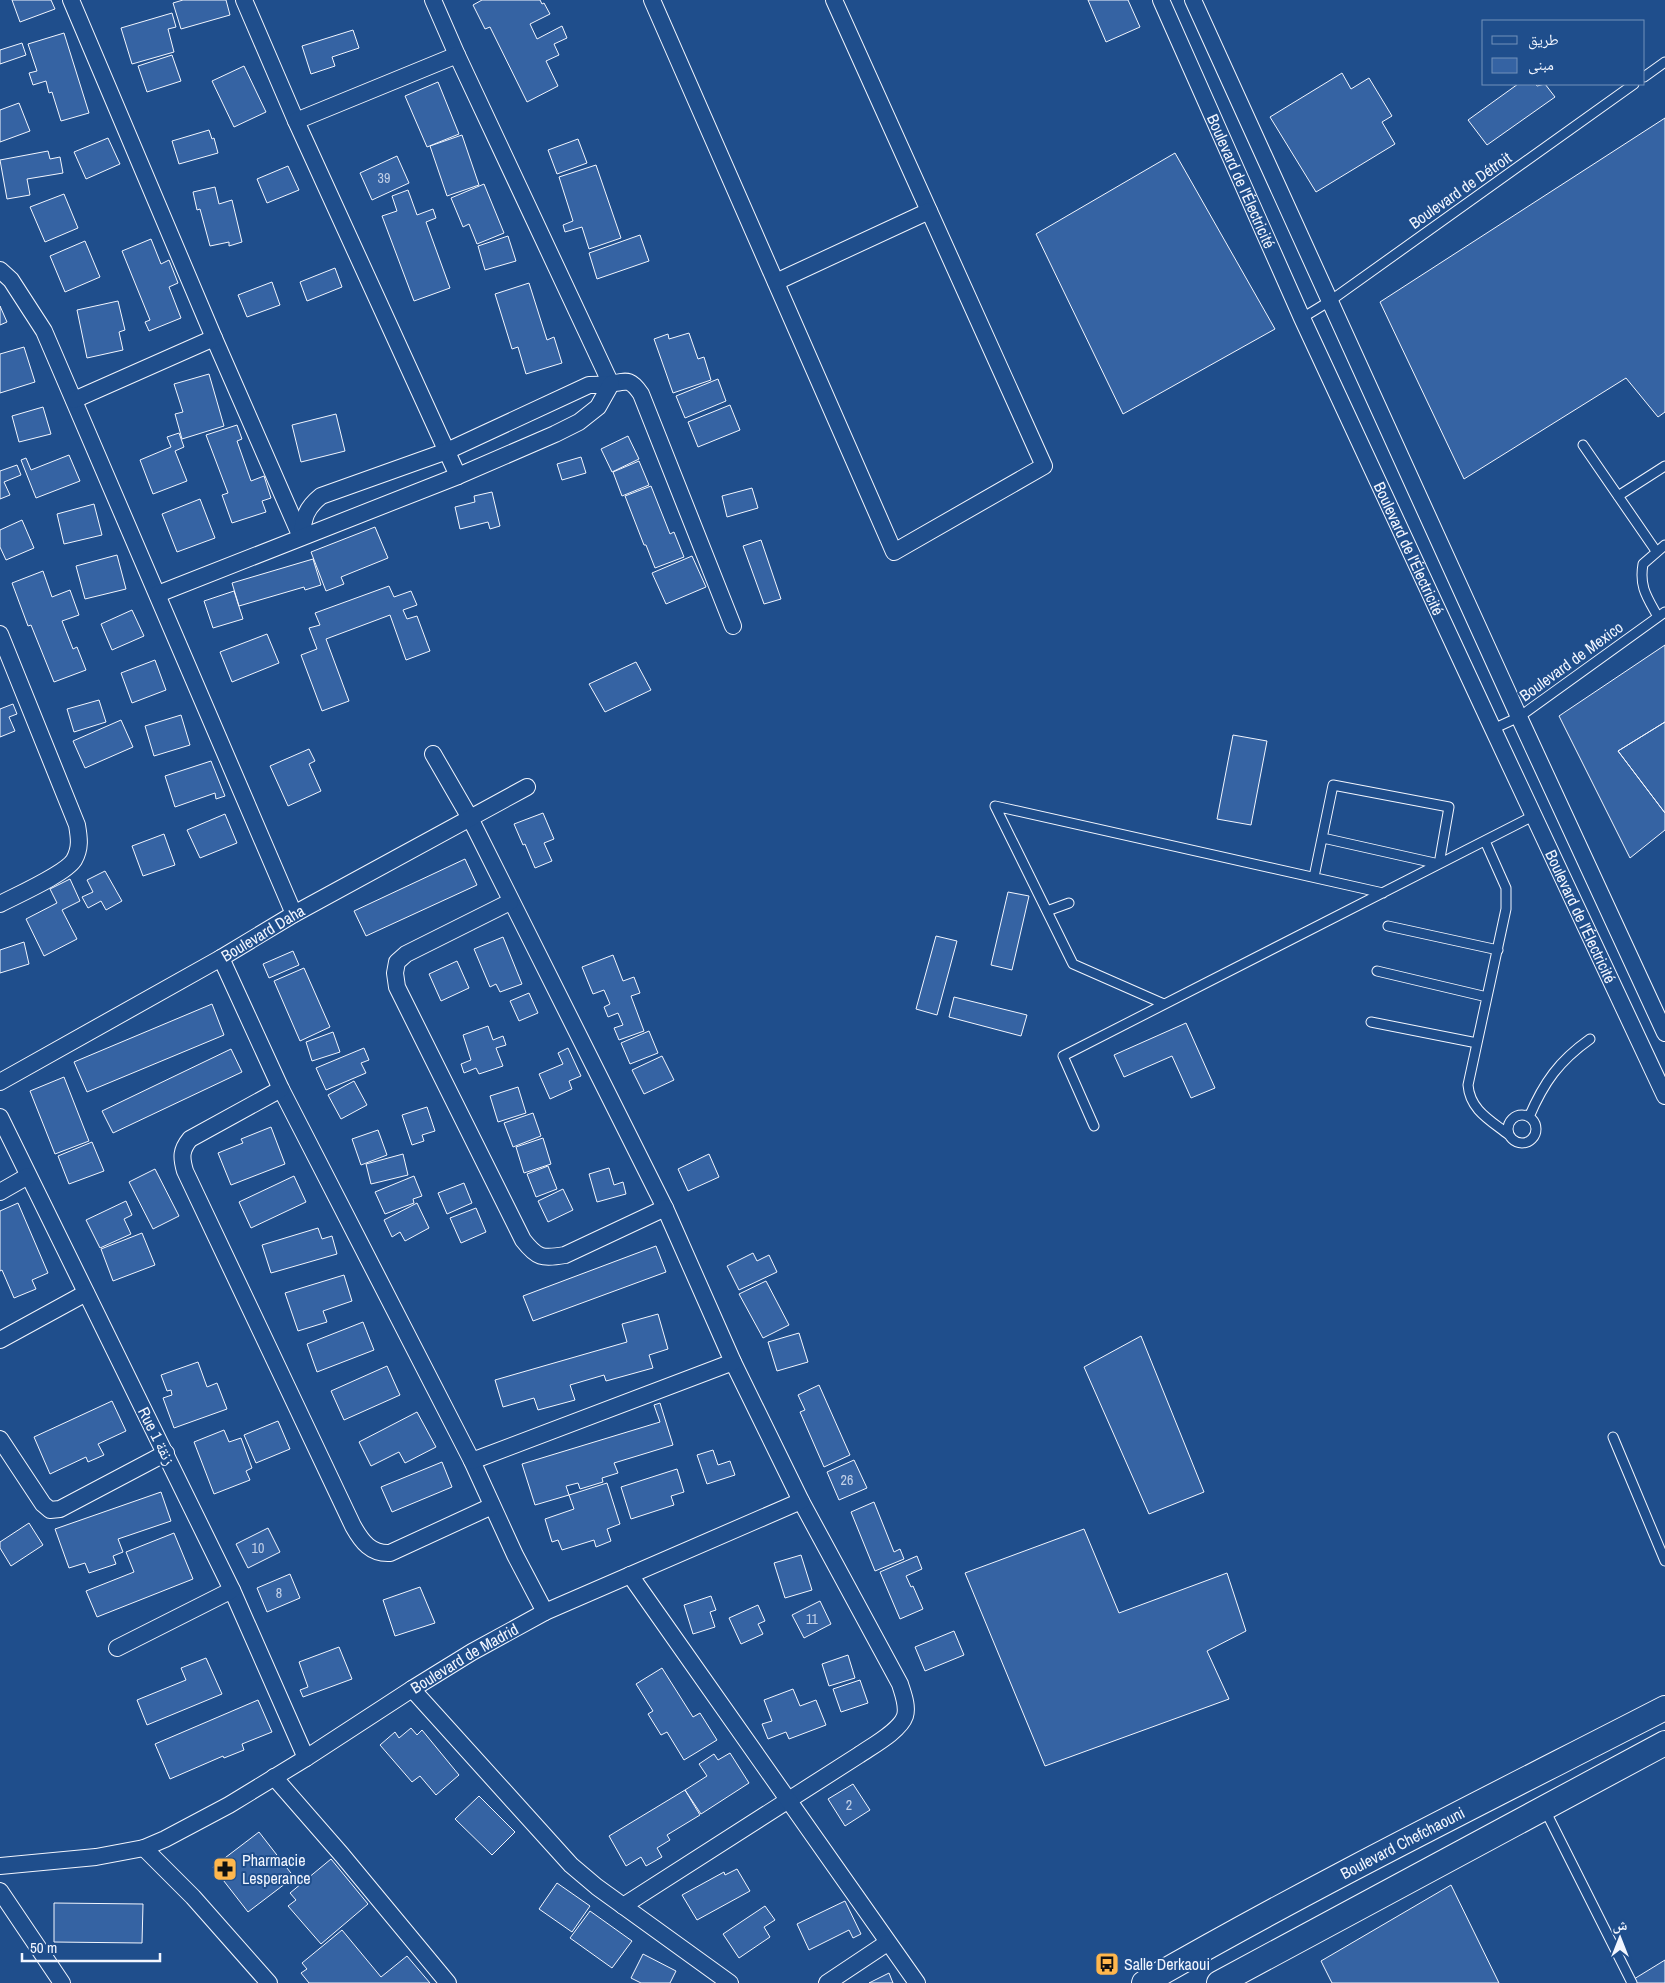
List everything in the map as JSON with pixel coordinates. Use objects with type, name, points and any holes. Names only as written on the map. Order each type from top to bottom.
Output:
[{"type":"street","points":[[71,0],[214,338],[301,537]]},
{"type":"street","points":[[244,0],[296,121],[458,476]]},
{"type":"street","points":[[433,0],[611,384]]},
{"type":"street","points":[[652,0],[894,552],[1044,466],[834,0]]},
{"type":"street","name":"Boulevard de l'Électricité","points":[[1160,0],[1302,318],[1492,730],[1665,1096]]},
{"type":"street","name":"Boulevard de l'Électricité","points":[[1193,0],[1665,1033]]},
{"type":"street","points":[[296,121],[457,55]]},
{"type":"street","points":[[776,282],[929,210]]},
{"type":"street","points":[[0,270],[11,280],[44,331],[294,914]]},
{"type":"street","points":[[74,400],[214,338]]},
{"type":"street","points":[[301,537],[305,514],[311,504],[320,496],[447,451],[589,386],[611,384],[622,380],[629,381],[636,385],[642,394],[733,626]]},
{"type":"street","points":[[158,594],[458,476],[555,434],[579,422],[598,407],[611,384]]},
{"type":"street","points":[[0,634],[77,825],[80,843],[74,860],[59,873],[0,904]]},
{"type":"street","points":[[432,754],[470,818],[510,902],[665,1208],[733,1362],[800,1501],[900,1684],[906,1709],[905,1717],[893,1731],[790,1800],[623,1906]]},
{"type":"street","name":"Boulevard Daha","points":[[0,1082],[221,958],[294,914],[527,787]]},
{"type":"street","points":[[510,902],[406,954],[397,962],[395,974],[397,987],[523,1240],[534,1254],[548,1258],[565,1255],[665,1208]]},
{"type":"street","points":[[221,958],[281,1089],[472,1461],[492,1506],[545,1612]]},
{"type":"street","points":[[281,1089],[190,1139],[183,1148],[182,1159],[185,1171],[353,1526],[369,1548],[379,1553],[390,1553],[492,1506]]},
{"type":"street","name":"Rue 1 زنقة","points":[[0,1117],[232,1590],[306,1758]]},
{"type":"street","points":[[0,1192],[28,1176]]},
{"type":"street","points":[[0,1340],[86,1293]]},
{"type":"street","points":[[472,1461],[733,1362]]},
{"type":"street","points":[[0,1439],[43,1504],[50,1510],[60,1509],[166,1453]]},
{"type":"street","name":"Boulevard de Madrid","points":[[0,1866],[96,1857],[144,1848],[191,1826],[306,1758],[472,1652],[545,1612],[800,1501]]},
{"type":"street","points":[[630,1574],[732,1721],[790,1800],[887,1943],[917,1983]]},
{"type":"street","points":[[117,1648],[232,1590]]},
{"type":"street","points":[[412,1689],[548,1842],[597,1887],[730,1983]]},
{"type":"street","name":"Boulevard Chefchaouni","points":[[1144,1983],[1232,1932],[1665,1708]]},
{"type":"street","points":[[1219,1983],[1665,1743]]},
{"type":"street","points":[[274,1777],[342,1855],[448,1983]]},
{"type":"street","points":[[144,1848],[199,1904],[269,1983]]},
{"type":"street","points":[[0,1891],[62,1983]]},
{"type":"street","points":[[827,1983],[887,1943]]},
{"type":"lane","points":[[1645,76],[1665,62]]},
{"type":"lane","name":"Boulevard de Détroit","points":[[1302,318],[1330,301],[1633,85]]},
{"type":"lane","points":[[1583,445],[1656,551]]},
{"type":"lane","points":[[1618,496],[1665,466]]},
{"type":"lane","points":[[1661,614],[1642,586],[1641,573],[1643,564],[1665,545]]},
{"type":"lane","name":"Boulevard de Mexico","points":[[1492,730],[1519,717],[1661,614]]},
{"type":"lane","points":[[1314,877],[1333,785],[1450,807],[1439,864]]},
{"type":"lane","points":[[1164,1004],[1073,964],[995,806],[1383,893]]},
{"type":"lane","points":[[1094,1126],[1063,1056],[1534,816]]},
{"type":"lane","points":[[1323,838],[1439,864]]},
{"type":"lane","points":[[1485,841],[1506,888],[1505,921],[1468,1085],[1471,1101],[1476,1108],[1508,1135],[1518,1143],[1525,1144],[1531,1141],[1535,1136],[1535,1123],[1529,1117],[1519,1115],[1509,1122],[1508,1135]]},
{"type":"lane","points":[[1047,911],[1069,904]]},
{"type":"lane","points":[[1388,926],[1498,950]]},
{"type":"lane","points":[[1377,971],[1487,998]]},
{"type":"lane","points":[[1371,1022],[1478,1043]]},
{"type":"lane","points":[[1529,1117],[1545,1083],[1555,1070],[1571,1053],[1590,1039]]},
{"type":"lane","points":[[1613,1437],[1665,1561]]},
{"type":"lane","points":[[1544,1808],[1632,1983]]},
{"type":"building","points":[[12,0],[51,0],[55,9],[20,22]]},
{"type":"building","points":[[183,0],[226,0],[230,15],[181,29],[173,3]]},
{"type":"building","points":[[482,0],[540,0],[542,4],[544,3],[550,14],[530,24],[537,39],[562,26],[567,38],[554,44],[559,55],[546,61],[558,86],[527,102],[490,27],[485,29],[473,5]]},
{"type":"building","points":[[1088,0],[1128,0],[1140,27],[1106,42]]},
{"type":"building","points":[[172,13],[176,27],[168,29],[174,52],[132,64],[121,28]]},
{"type":"building","points":[[353,30],[359,48],[332,57],[335,66],[311,74],[302,46]]},
{"type":"building","points":[[64,33],[89,113],[61,121],[52,92],[49,93],[46,81],[33,85],[29,73],[37,71],[28,44]]},
{"type":"building","points":[[22,43],[26,55],[0,64],[0,50]]},
{"type":"building","points":[[172,55],[181,81],[147,92],[138,66]]},
{"type":"building","points":[[244,66],[266,112],[234,127],[212,81]]},
{"type":"building","points":[[1342,73],[1351,89],[1369,78],[1392,116],[1382,122],[1395,144],[1316,192],[1270,117]]},
{"type":"building","points":[[438,82],[459,134],[427,147],[405,96]]},
{"type":"building","points":[[1517,85],[1546,85],[1555,97],[1487,145],[1468,120]]},
{"type":"building","points":[[19,103],[30,131],[0,142],[0,110]]},
{"type":"building","points":[[1665,118],[1665,412],[1658,417],[1626,378],[1464,479],[1380,302]]},
{"type":"building","points":[[209,130],[212,139],[214,138],[218,153],[179,164],[172,141]]},
{"type":"building","points":[[462,135],[479,185],[447,196],[430,146]]},
{"type":"building","points":[[108,138],[120,164],[86,179],[74,152]]},
{"type":"building","points":[[578,139],[587,163],[557,174],[548,150]]},
{"type":"building","points":[[48,151],[50,159],[60,157],[63,173],[27,179],[30,195],[7,199],[0,160]]},
{"type":"building","points":[[1175,153],[1275,329],[1123,414],[1036,234]]},
{"type":"building","points":[[397,156],[409,183],[372,200],[360,173]]},
{"type":"building","points":[[596,165],[621,238],[589,249],[582,227],[565,232],[563,225],[573,221],[559,177]]},
{"type":"building","points":[[288,166],[299,190],[267,203],[257,179]]},
{"type":"building","points":[[484,184],[504,233],[477,244],[469,224],[463,227],[451,198]]},
{"type":"building","points":[[215,187],[219,204],[232,200],[242,242],[229,246],[229,242],[210,246],[200,209],[197,210],[193,192]]},
{"type":"building","points":[[408,190],[417,215],[433,209],[436,218],[426,222],[450,288],[414,301],[382,216],[397,211],[392,196]]},
{"type":"building","points":[[64,194],[78,228],[45,242],[30,207]]},
{"type":"building","points":[[640,235],[649,261],[597,279],[589,253]]},
{"type":"building","points":[[508,236],[516,261],[485,270],[478,246]]},
{"type":"building","points":[[151,239],[161,264],[169,260],[178,283],[169,287],[181,318],[149,331],[145,322],[150,320],[122,251]]},
{"type":"building","points":[[85,241],[100,277],[65,292],[50,256]]},
{"type":"building","points":[[335,268],[342,287],[307,301],[300,282]]},
{"type":"building","points":[[272,282],[280,305],[247,317],[238,295]]},
{"type":"building","points":[[529,283],[547,340],[554,337],[562,363],[526,374],[518,347],[512,349],[495,294]]},
{"type":"building","points":[[118,301],[125,330],[119,332],[123,350],[87,358],[77,310]]},
{"type":"building","points":[[0,306],[7,322],[0,325]]},
{"type":"building","points":[[689,333],[698,359],[704,357],[711,380],[673,393],[654,339],[668,334],[669,339]]},
{"type":"building","points":[[24,347],[35,382],[0,393],[0,354]]},
{"type":"building","points":[[209,374],[224,426],[182,439],[175,414],[183,412],[174,384]]},
{"type":"building","points":[[718,379],[726,401],[685,418],[676,396]]},
{"type":"building","points":[[730,405],[740,430],[698,447],[688,422]]},
{"type":"building","points":[[43,407],[51,434],[19,442],[12,416]]},
{"type":"building","points":[[336,414],[345,451],[301,462],[292,425]]},
{"type":"building","points":[[237,425],[242,439],[237,441],[251,481],[264,476],[271,498],[262,501],[266,512],[232,523],[222,495],[228,493],[206,435]]},
{"type":"building","points":[[179,433],[184,447],[175,451],[187,481],[153,494],[140,460],[171,447],[167,437]]},
{"type":"building","points":[[628,436],[639,459],[612,472],[601,449]]},
{"type":"building","points":[[69,455],[80,481],[36,498],[21,460],[26,458],[31,470]]},
{"type":"building","points":[[581,457],[586,473],[562,480],[557,464]]},
{"type":"building","points":[[639,461],[649,485],[622,496],[613,472]]},
{"type":"building","points":[[17,465],[21,475],[4,482],[10,495],[0,499],[0,471]]},
{"type":"building","points":[[651,486],[670,534],[674,532],[684,557],[655,568],[625,496]]},
{"type":"building","points":[[752,488],[758,508],[727,517],[722,496]]},
{"type":"building","points":[[492,492],[500,526],[490,529],[488,522],[460,529],[455,507],[475,502],[474,496]]},
{"type":"building","points":[[200,499],[215,538],[177,552],[162,514]]},
{"type":"building","points":[[94,504],[102,535],[64,544],[57,514]]},
{"type":"building","points":[[22,520],[34,548],[6,560],[0,547],[0,530]]},
{"type":"building","points":[[375,527],[388,558],[341,577],[344,584],[326,591],[311,552]]},
{"type":"building","points":[[761,540],[781,599],[764,604],[743,546]]},
{"type":"building","points":[[117,555],[126,589],[85,599],[76,566]]},
{"type":"building","points":[[692,556],[706,587],[666,604],[652,573]]},
{"type":"building","points":[[313,559],[321,585],[305,590],[304,587],[239,606],[232,583]]},
{"type":"building","points":[[43,571],[52,597],[70,590],[79,615],[62,621],[73,649],[77,647],[86,670],[54,682],[31,625],[28,626],[12,583]]},
{"type":"building","points":[[389,586],[394,597],[411,591],[417,605],[403,610],[407,619],[417,616],[430,651],[406,660],[390,615],[326,639],[349,701],[322,711],[301,655],[317,649],[309,628],[320,625],[315,613]]},
{"type":"building","points":[[234,591],[243,619],[213,628],[204,601]]},
{"type":"building","points":[[132,610],[144,636],[112,650],[101,624]]},
{"type":"building","points":[[267,634],[279,663],[232,682],[220,652]]},
{"type":"building","points":[[1665,645],[1665,722],[1618,751],[1665,813],[1665,830],[1630,858],[1559,716]]},
{"type":"building","points":[[155,660],[166,690],[132,703],[121,673]]},
{"type":"building","points":[[636,662],[651,690],[605,712],[589,684]]},
{"type":"building","points":[[99,700],[106,722],[74,732],[67,709]]},
{"type":"building","points":[[13,704],[17,714],[9,717],[15,731],[0,737],[0,709]]},
{"type":"building","points":[[181,715],[190,745],[154,756],[145,726]]},
{"type":"building","points":[[121,720],[133,747],[85,768],[73,741]]},
{"type":"building","points":[[1665,722],[1665,813],[1618,751]]},
{"type":"building","points":[[1233,735],[1267,741],[1251,825],[1217,819]]},
{"type":"building","points":[[309,749],[315,761],[309,764],[321,791],[288,806],[270,766]]},
{"type":"building","points":[[211,761],[225,796],[216,799],[215,793],[175,807],[165,776]]},
{"type":"building","points":[[543,813],[554,839],[544,843],[552,861],[535,868],[514,824]]},
{"type":"building","points":[[225,814],[237,843],[200,858],[187,830]]},
{"type":"building","points":[[164,834],[175,865],[143,876],[132,846]]},
{"type":"building","points":[[465,859],[477,885],[366,936],[354,911]]},
{"type":"building","points":[[105,871],[122,901],[106,910],[101,901],[88,908],[82,897],[93,892],[87,880]]},
{"type":"building","points":[[70,879],[80,901],[62,910],[77,939],[44,956],[26,919],[57,903],[50,889]]},
{"type":"building","points":[[1008,892],[1029,896],[1012,970],[991,965]]},
{"type":"building","points":[[936,936],[957,941],[937,1015],[916,1009]]},
{"type":"building","points":[[503,937],[522,984],[500,992],[496,984],[490,987],[474,949]]},
{"type":"building","points":[[24,942],[29,964],[0,973],[0,950]]},
{"type":"building","points":[[293,951],[299,965],[269,978],[263,964]]},
{"type":"building","points":[[613,955],[623,981],[634,977],[640,993],[631,996],[644,1031],[619,1040],[614,1028],[623,1025],[618,1013],[608,1017],[604,1007],[610,1004],[604,990],[593,994],[582,967]]},
{"type":"building","points":[[457,961],[469,988],[441,1001],[429,974]]},
{"type":"building","points":[[304,968],[330,1027],[300,1041],[274,981]]},
{"type":"building","points":[[529,993],[538,1013],[519,1021],[510,1001]]},
{"type":"building","points":[[954,997],[1027,1015],[1021,1036],[949,1017]]},
{"type":"building","points":[[212,1004],[224,1035],[87,1092],[74,1062]]},
{"type":"building","points":[[1186,1023],[1215,1088],[1191,1098],[1172,1056],[1124,1077],[1114,1055]]},
{"type":"building","points":[[488,1026],[493,1040],[503,1036],[506,1045],[496,1048],[503,1066],[479,1074],[476,1068],[464,1073],[461,1064],[471,1060],[463,1035]]},
{"type":"building","points":[[649,1031],[658,1053],[630,1064],[621,1043]]},
{"type":"building","points":[[333,1032],[340,1052],[312,1061],[306,1042]]},
{"type":"building","points":[[364,1048],[369,1060],[361,1063],[366,1073],[326,1090],[316,1068]]},
{"type":"building","points":[[568,1048],[581,1076],[569,1081],[572,1089],[550,1099],[539,1074],[563,1064],[558,1053]]},
{"type":"building","points":[[231,1049],[242,1072],[113,1133],[102,1111]]},
{"type":"building","points":[[662,1056],[674,1080],[644,1094],[632,1070]]},
{"type":"building","points":[[64,1077],[89,1141],[55,1154],[30,1091]]},
{"type":"building","points":[[354,1081],[367,1105],[341,1119],[328,1095]]},
{"type":"building","points":[[518,1087],[526,1113],[498,1122],[490,1096]]},
{"type":"building","points":[[427,1107],[435,1131],[422,1135],[424,1141],[412,1145],[402,1115]]},
{"type":"building","points":[[533,1113],[541,1136],[513,1147],[504,1123]]},
{"type":"building","points":[[271,1127],[285,1164],[231,1185],[218,1153],[243,1143],[241,1139]]},
{"type":"building","points":[[378,1130],[387,1155],[361,1165],[352,1139]]},
{"type":"building","points":[[543,1138],[551,1164],[524,1173],[516,1147]]},
{"type":"building","points":[[92,1142],[104,1171],[69,1184],[58,1156]]},
{"type":"building","points":[[403,1154],[408,1175],[371,1184],[366,1164]]},
{"type":"building","points":[[709,1154],[719,1177],[688,1191],[678,1169]]},
{"type":"building","points":[[548,1166],[557,1189],[536,1197],[527,1174]]},
{"type":"building","points":[[609,1168],[614,1185],[623,1182],[626,1194],[597,1202],[589,1174]]},
{"type":"building","points":[[155,1169],[179,1216],[153,1229],[129,1182]]},
{"type":"building","points":[[294,1176],[306,1202],[251,1228],[239,1202]]},
{"type":"building","points":[[414,1176],[422,1196],[413,1199],[414,1203],[385,1214],[375,1192]]},
{"type":"building","points":[[464,1183],[472,1203],[447,1214],[438,1193]]},
{"type":"building","points":[[563,1189],[573,1210],[548,1222],[538,1201]]},
{"type":"building","points":[[126,1201],[132,1215],[124,1219],[131,1234],[100,1248],[86,1220]]},
{"type":"building","points":[[18,1203],[48,1273],[32,1280],[36,1289],[14,1298],[2,1270],[0,1271],[0,1211]]},
{"type":"building","points":[[417,1203],[429,1228],[405,1241],[400,1232],[392,1237],[384,1220]]},
{"type":"building","points":[[476,1208],[486,1232],[461,1243],[450,1218]]},
{"type":"building","points":[[318,1228],[322,1239],[332,1236],[337,1254],[271,1273],[262,1245]]},
{"type":"building","points":[[142,1233],[155,1265],[113,1281],[101,1249]]},
{"type":"building","points":[[656,1246],[666,1272],[533,1321],[523,1296]]},
{"type":"building","points":[[753,1253],[757,1261],[769,1255],[777,1272],[739,1290],[727,1266]]},
{"type":"building","points":[[344,1275],[352,1301],[323,1311],[327,1322],[298,1331],[285,1293]]},
{"type":"building","points":[[766,1281],[789,1325],[763,1338],[739,1294]]},
{"type":"building","points":[[658,1314],[668,1349],[649,1355],[653,1368],[606,1381],[604,1375],[570,1385],[575,1400],[538,1410],[534,1398],[503,1407],[495,1380],[627,1342],[622,1324]]},
{"type":"building","points":[[363,1322],[374,1350],[317,1372],[307,1344]]},
{"type":"building","points":[[799,1333],[808,1362],[777,1371],[768,1342]]},
{"type":"building","points":[[1141,1336],[1204,1492],[1149,1514],[1084,1367]]},
{"type":"building","points":[[198,1362],[207,1387],[217,1383],[227,1409],[174,1428],[163,1398],[172,1395],[171,1390],[167,1391],[161,1375]]},
{"type":"building","points":[[387,1366],[400,1395],[344,1420],[331,1391]]},
{"type":"building","points":[[819,1385],[850,1455],[824,1467],[800,1412],[805,1410],[798,1395]]},
{"type":"building","points":[[112,1401],[126,1431],[98,1444],[104,1455],[88,1462],[86,1457],[50,1474],[34,1437]]},
{"type":"building","points":[[660,1403],[673,1445],[614,1463],[618,1473],[602,1478],[603,1482],[580,1489],[578,1483],[566,1486],[569,1495],[535,1505],[522,1464],[660,1422],[654,1405]]},
{"type":"building","points":[[417,1412],[436,1447],[405,1463],[399,1452],[371,1466],[359,1442]]},
{"type":"building","points":[[278,1421],[290,1449],[256,1463],[244,1435]]},
{"type":"building","points":[[224,1430],[229,1442],[241,1438],[252,1468],[246,1471],[250,1480],[214,1494],[194,1442]]},
{"type":"building","points":[[713,1450],[718,1465],[730,1461],[735,1475],[707,1484],[697,1455]]},
{"type":"building","points":[[854,1460],[867,1488],[839,1500],[827,1472]]},
{"type":"building","points":[[442,1462],[452,1487],[392,1512],[381,1487]]},
{"type":"building","points":[[677,1469],[684,1492],[671,1496],[674,1505],[631,1519],[621,1487]]},
{"type":"building","points":[[607,1483],[620,1524],[607,1529],[611,1541],[596,1547],[594,1540],[562,1550],[558,1540],[552,1542],[545,1519],[574,1509],[569,1495]]},
{"type":"building","points":[[161,1492],[171,1521],[118,1539],[123,1552],[113,1556],[116,1564],[89,1573],[85,1563],[69,1568],[55,1529]]},
{"type":"building","points":[[874,1502],[894,1552],[900,1549],[904,1559],[875,1571],[851,1512]]},
{"type":"building","points":[[29,1523],[43,1545],[11,1566],[0,1548],[0,1542]]},
{"type":"building","points":[[268,1528],[280,1552],[248,1568],[236,1544]]},
{"type":"building","points":[[1084,1529],[1119,1613],[1227,1573],[1246,1631],[1207,1651],[1229,1699],[1045,1766],[965,1573]]},
{"type":"building","points":[[174,1533],[193,1579],[97,1617],[86,1591],[134,1572],[126,1552]]},
{"type":"building","points":[[801,1555],[812,1590],[785,1598],[774,1563]]},
{"type":"building","points":[[917,1556],[922,1569],[906,1576],[911,1587],[913,1586],[923,1609],[900,1619],[880,1572]]},
{"type":"building","points":[[290,1574],[300,1598],[267,1612],[257,1588]]},
{"type":"building","points":[[420,1587],[435,1623],[395,1636],[383,1600]]},
{"type":"building","points":[[711,1596],[716,1610],[710,1612],[715,1627],[693,1634],[684,1605]]},
{"type":"building","points":[[820,1601],[831,1624],[804,1638],[792,1615]]},
{"type":"building","points":[[758,1605],[765,1621],[758,1624],[763,1634],[741,1644],[729,1618]]},
{"type":"building","points":[[954,1631],[964,1655],[925,1671],[915,1647]]},
{"type":"building","points":[[339,1647],[352,1679],[303,1697],[300,1690],[308,1687],[299,1662]]},
{"type":"building","points":[[848,1655],[855,1678],[829,1686],[822,1664]]},
{"type":"building","points":[[206,1658],[222,1694],[147,1725],[137,1700],[186,1680],[181,1668]]},
{"type":"building","points":[[662,1668],[693,1717],[700,1713],[717,1740],[684,1760],[667,1732],[661,1735],[648,1714],[653,1711],[636,1684]]},
{"type":"building","points":[[860,1680],[868,1703],[841,1712],[833,1689]]},
{"type":"building","points":[[793,1689],[800,1706],[816,1700],[826,1725],[789,1739],[786,1732],[768,1739],[762,1724],[772,1721],[764,1700]]},
{"type":"building","points":[[258,1700],[272,1732],[242,1744],[244,1750],[224,1758],[223,1756],[170,1779],[155,1744]]},
{"type":"building","points":[[411,1728],[417,1735],[422,1730],[459,1775],[436,1795],[420,1776],[412,1782],[380,1745],[395,1732],[399,1738]]},
{"type":"building","points":[[730,1753],[749,1783],[701,1814],[685,1790],[707,1776],[699,1764],[714,1754],[718,1760]]},
{"type":"building","points":[[853,1784],[870,1810],[845,1826],[828,1799]]},
{"type":"building","points":[[685,1790],[700,1815],[667,1835],[670,1840],[657,1848],[662,1857],[646,1866],[641,1857],[626,1866],[609,1836]]},
{"type":"building","points":[[479,1796],[515,1832],[492,1855],[455,1819]]},
{"type":"building","points":[[259,1832],[294,1877],[248,1912],[213,1867]]},
{"type":"building","points":[[331,1859],[368,1904],[321,1944],[288,1906],[296,1900],[290,1893]]},
{"type":"building","points":[[737,1869],[750,1891],[697,1920],[682,1895],[724,1872],[725,1875]]},
{"type":"building","points":[[557,1883],[590,1906],[572,1932],[539,1909]]},
{"type":"building","points":[[1451,1885],[1499,1983],[1332,1983],[1321,1961]]},
{"type":"building","points":[[845,1901],[861,1934],[853,1938],[849,1930],[809,1950],[797,1924]]},
{"type":"building","points":[[54,1903],[143,1904],[142,1943],[54,1942]]},
{"type":"building","points":[[765,1906],[775,1920],[764,1927],[770,1937],[739,1958],[723,1934]]},
{"type":"building","points":[[590,1911],[632,1941],[612,1968],[570,1938]]},
{"type":"building","points":[[342,1930],[381,1977],[407,1956],[430,1983],[309,1983],[301,1973],[307,1969],[302,1963]]},
{"type":"building","points":[[643,1954],[676,1971],[670,1983],[641,1983],[631,1978]]},
{"type":"building","points":[[1665,1960],[1665,1983],[1637,1983],[1634,1979]]},
{"type":"building","points":[[889,1973],[893,1983],[869,1983]]},
{"type":"place","name":"Pharmacie Lesperance","points":[[225,1869]]},
{"type":"place","name":"Salle Derkaoui","points":[[1107,1964]]}]
